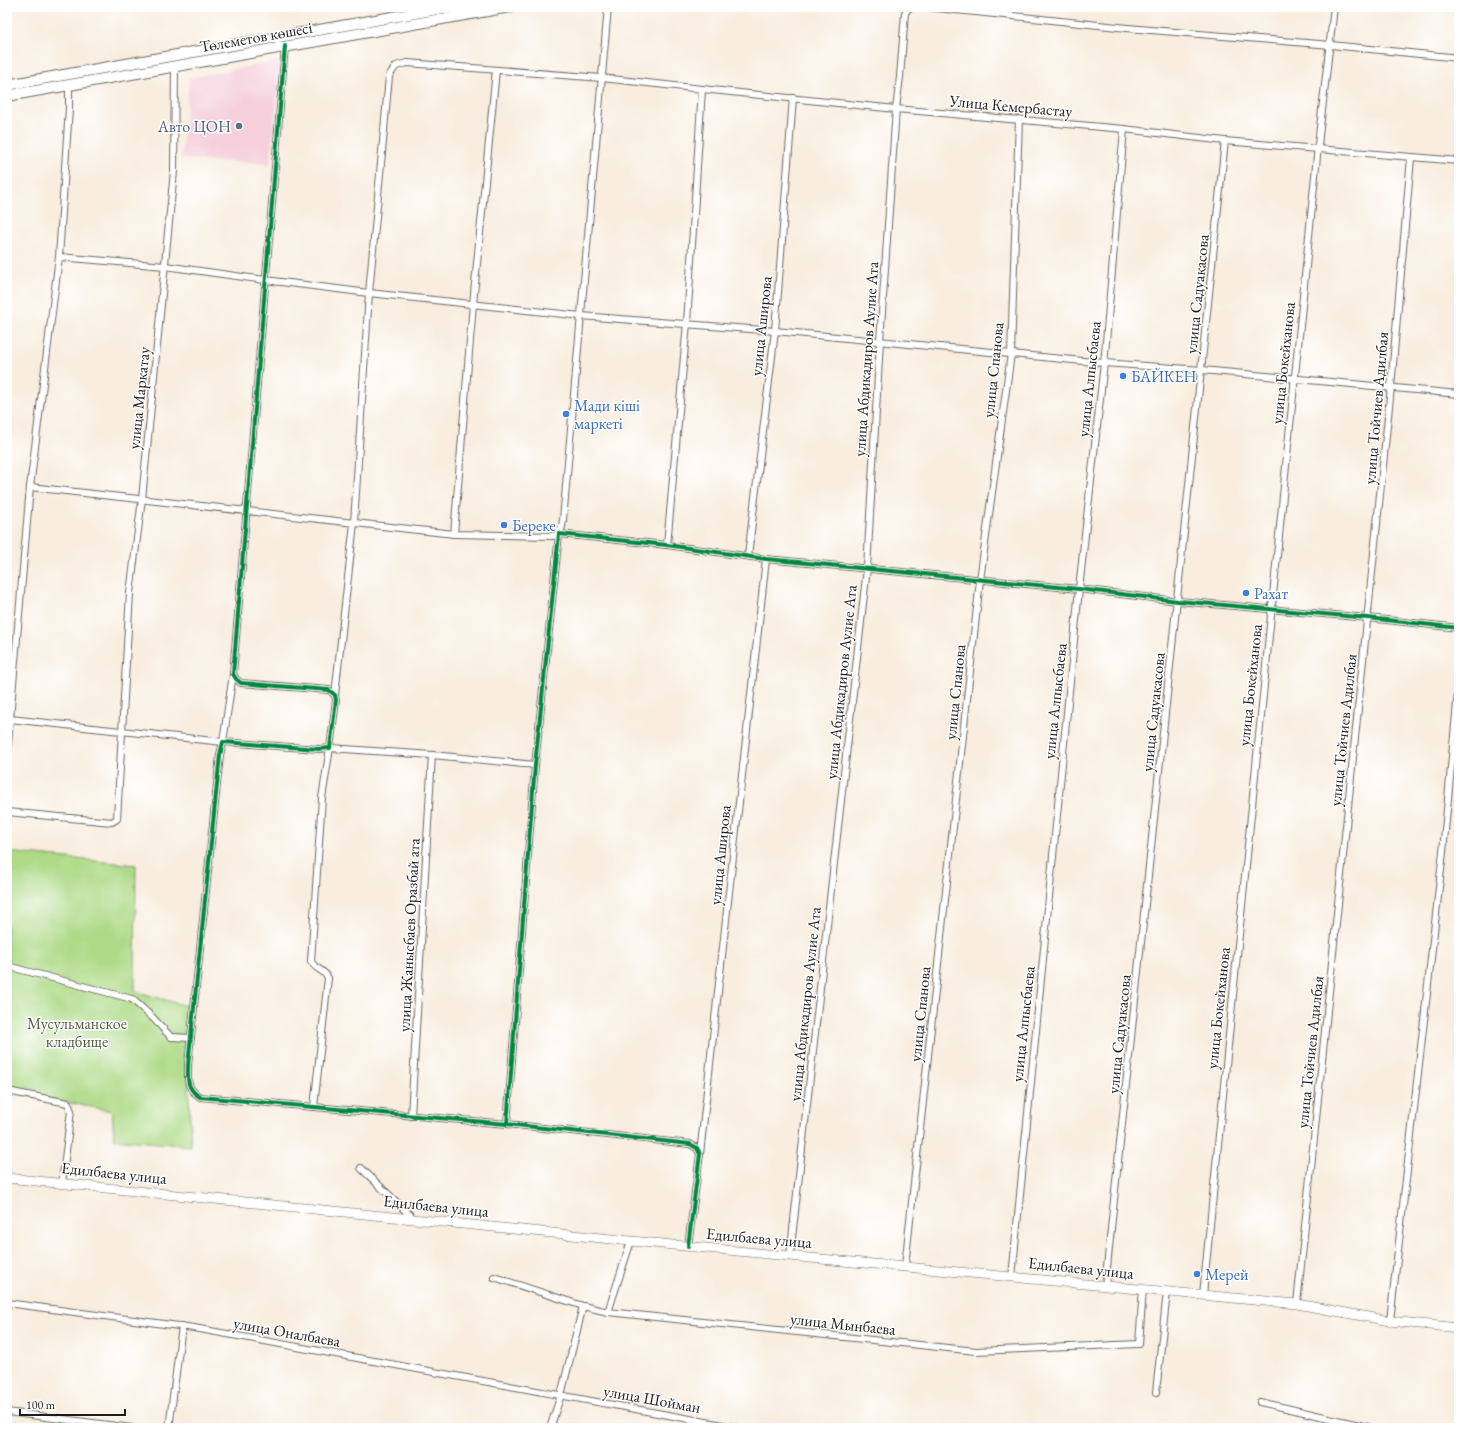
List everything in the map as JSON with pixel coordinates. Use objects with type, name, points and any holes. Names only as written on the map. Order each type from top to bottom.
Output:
[{"type":"main road","name":"Төлеметов көшесі","points":[[7,85],[449,7]]},
{"type":"main road","name":"Төлеметов көшесі","points":[[7,96],[510,7]]},
{"type":"main road","points":[[285,46],[310,31]]},
{"type":"street","points":[[507,1124],[534,765],[559,534],[563,520],[608,7]]},
{"type":"street","name":"улица Абдикадиров Аулие Ата","points":[[790,1256],[867,568],[880,341],[896,109],[905,13],[909,8],[914,7]]},
{"type":"street","points":[[927,7],[1127,28],[1331,45],[1459,58]]},
{"type":"street","name":"улица Бокейханова","points":[[1203,1295],[1294,378],[1334,7]]},
{"type":"street","points":[[285,46],[233,674],[220,755],[188,1065],[188,1084],[193,1092],[200,1097],[507,1124],[690,1144],[697,1148],[700,1154]]},
{"type":"street","name":"Улица Кемербастау","points":[[314,1107],[328,978],[325,973],[314,967],[311,962],[322,798],[336,700],[335,695],[354,523],[369,293],[389,76],[396,66],[407,63],[602,78],[896,109],[1124,129],[1225,141],[1459,161]]},
{"type":"street","name":"улица Маркатау","points":[[7,812],[112,822],[117,819],[130,594],[142,499],[174,171],[175,67]]},
{"type":"street","points":[[454,534],[473,304],[496,70]]},
{"type":"street","points":[[7,756],[30,487],[60,258],[69,108],[68,85]]},
{"type":"street","points":[[667,545],[687,323],[702,89]]},
{"type":"street","name":"улица Аширова","points":[[748,556],[775,331],[793,98]]},
{"type":"street","name":"улица Спанова","points":[[905,1266],[980,580],[1011,354],[1019,119]]},
{"type":"street","name":"улица Алпысбаева","points":[[1012,1276],[1079,589],[1104,363],[1124,129]]},
{"type":"street","name":"улица Садуакасова","points":[[1105,1286],[1178,601],[1225,141]]},
{"type":"street","name":"улица Тойчиев Адилбая","points":[[1297,1304],[1391,387],[1411,158]]},
{"type":"street","points":[[60,258],[165,266],[369,293],[581,316],[687,323],[1104,363],[1294,378],[1459,394]]},
{"type":"street","points":[[30,487],[454,534],[549,536],[559,534],[667,545],[766,559],[1459,628]]},
{"type":"street","name":"улица Аширова","points":[[688,1246],[700,1154],[766,559]]},
{"type":"street","points":[[233,674],[241,683],[329,690],[335,695]]},
{"type":"street","points":[[1390,1320],[1443,852],[1459,682]]},
{"type":"street","points":[[10,720],[223,742],[432,755],[534,765]]},
{"type":"street","name":"улица Жанысбаев Оразбай ата","points":[[411,1116],[432,755]]},
{"type":"street","points":[[7,966],[132,999],[171,1037],[191,1038]]},
{"type":"street","points":[[7,1091],[68,1103],[70,1106],[71,1112],[62,1183]]},
{"type":"street","points":[[361,1168],[413,1218]]},
{"type":"street","name":"Едилбаева улица","points":[[7,1178],[631,1241],[1297,1304],[1390,1320],[1459,1328]]},
{"type":"street","points":[[608,1312],[631,1241]]},
{"type":"street","name":"улица Мынбаева","points":[[494,1277],[583,1306],[608,1312],[976,1351],[1139,1344],[1143,1289]]},
{"type":"street","points":[[1156,1392],[1167,1292]]},
{"type":"street","name":"улица Оналбаева","points":[[7,1303],[182,1326],[561,1396]]},
{"type":"street","points":[[550,1428],[561,1396],[583,1306]]},
{"type":"street","points":[[169,1428],[182,1326]]},
{"type":"street","name":"улица Шойман","points":[[561,1396],[739,1428]]},
{"type":"street","points":[[1260,1402],[1372,1428]]},
{"type":"street","points":[[7,1412],[132,1428]]},
{"type":"shaded area","points":[[277,61],[280,62],[270,164],[181,159],[189,78]]},
{"type":"green space","name":"Мусульманское кладбище","points":[[7,852],[136,865],[135,991],[186,1006],[191,1146],[114,1139],[112,1111],[7,1091]]},
{"type":"cycle path","points":[[285,46],[233,674],[241,683],[329,690],[335,695],[336,700],[330,748],[319,749],[223,742],[220,755],[188,1065],[190,1087],[195,1094],[200,1097],[507,1124],[690,1144],[697,1148],[700,1154],[688,1246]]},
{"type":"cycle path","points":[[507,1124],[535,765],[559,534],[667,545],[766,559],[1459,628]]},
{"type":"place","name":"Авто ЦОН","points":[[239,126]]},
{"type":"place","name":"БАЙКЕН","points":[[1123,376]]},
{"type":"place","name":"Мади кіші маркеті","points":[[566,414]]},
{"type":"place","name":"Береке","points":[[504,525]]},
{"type":"place","name":"Рахат","points":[[1246,593]]},
{"type":"place","name":"Мерей","points":[[1197,1274]]}]
